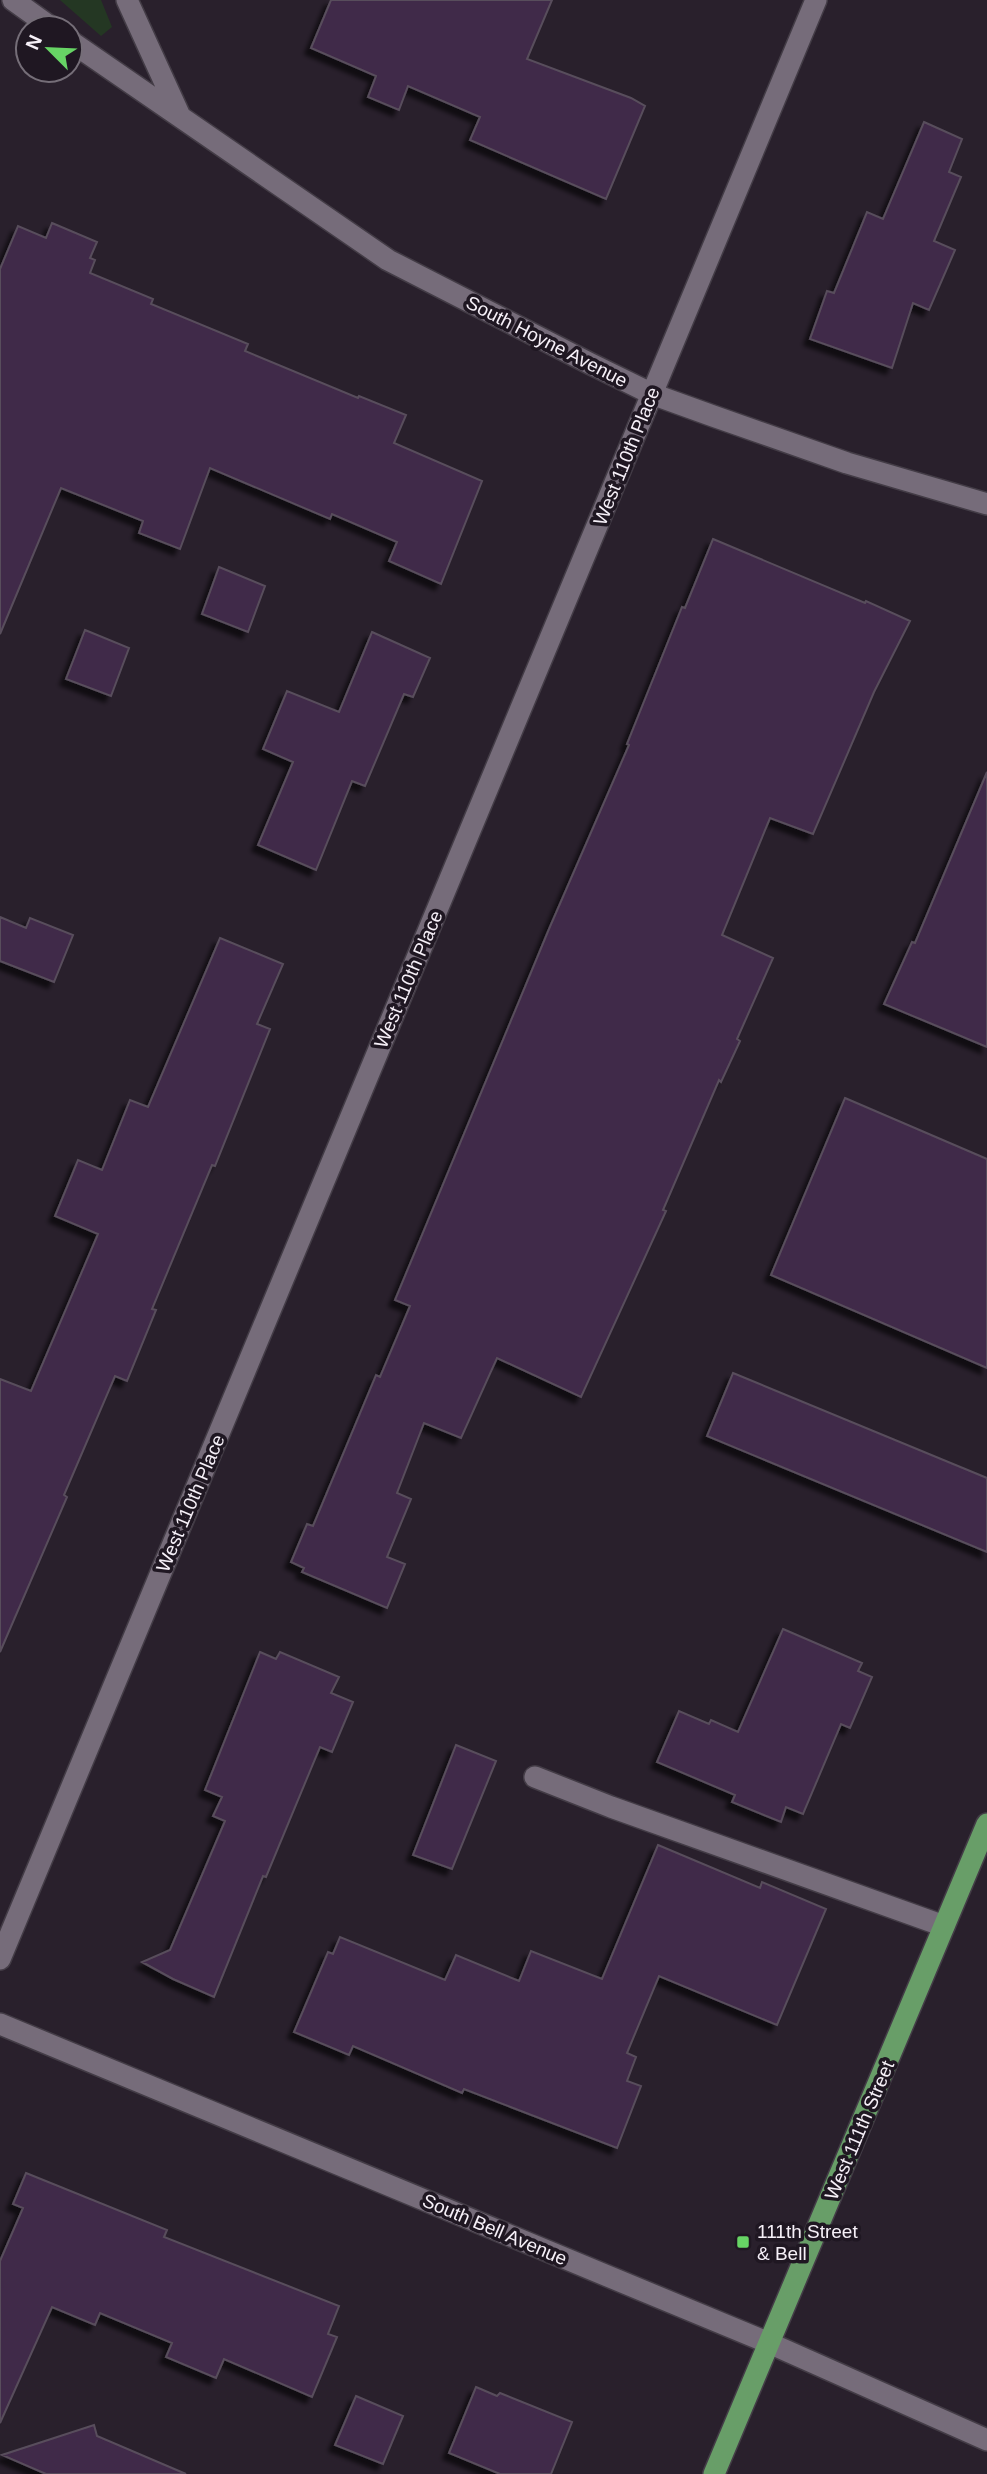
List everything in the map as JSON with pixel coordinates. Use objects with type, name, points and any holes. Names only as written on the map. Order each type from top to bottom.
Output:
[{"type":"main road","name":"West 111th Street","points":[[714,2474],[987,1824]]},
{"type":"street","points":[[0,6],[3,0]]},
{"type":"street","points":[[13,0],[32,14]]},
{"type":"street","points":[[127,0],[181,118]]},
{"type":"street","name":"West 110th Place","points":[[0,1959],[816,0]]},
{"type":"street","name":"South Hoyne Avenue","points":[[84,51],[388,260],[652,394],[847,463],[987,504]]},
{"type":"street","points":[[535,1777],[611,1807],[944,1926]]},
{"type":"street","name":"South Bell Avenue","points":[[0,2024],[769,2343],[987,2440]]},
{"type":"green space","points":[[60,0],[101,0],[112,27],[101,36],[84,21],[84,14],[76,14]]},
{"type":"building","points":[[331,0],[552,0],[527,59],[631,98],[645,106],[606,199],[470,140],[480,117],[408,86],[399,110],[368,97],[376,76],[311,48]]},
{"type":"building","points":[[924,122],[962,139],[949,172],[961,177],[934,241],[955,250],[929,310],[913,303],[892,368],[810,339],[827,291],[834,293],[867,212],[883,219]]},
{"type":"building","points":[[52,223],[97,242],[90,258],[95,260],[90,273],[153,299],[151,304],[248,344],[245,351],[406,415],[394,443],[482,481],[441,584],[389,561],[397,542],[332,514],[330,519],[210,468],[180,549],[139,533],[143,521],[61,488],[0,634],[0,269],[18,226],[46,238]]},
{"type":"building","points":[[713,539],[910,621],[874,692],[813,834],[770,818],[722,935],[773,958],[737,1039],[740,1041],[721,1082],[719,1080],[663,1210],[666,1211],[581,1397],[497,1358],[461,1438],[424,1423],[397,1493],[411,1499],[387,1557],[405,1564],[387,1608],[302,1572],[304,1568],[291,1562],[307,1524],[313,1526],[376,1375],[380,1377],[410,1306],[395,1300],[549,929],[629,745],[627,744],[682,607],[685,608]]},
{"type":"building","points":[[219,567],[265,586],[248,632],[202,614]]},
{"type":"building","points":[[85,630],[129,648],[111,696],[66,679]]},
{"type":"building","points":[[372,632],[430,658],[413,697],[404,694],[365,786],[352,781],[316,870],[258,845],[293,762],[263,749],[287,691],[339,712]]},
{"type":"building","points":[[987,772],[987,1047],[884,1004],[912,942],[915,943]]},
{"type":"building","points":[[0,917],[26,928],[30,918],[73,935],[54,982],[0,961]]},
{"type":"building","points":[[220,938],[283,964],[257,1024],[270,1029],[215,1166],[212,1165],[152,1309],[156,1310],[127,1381],[115,1376],[64,1495],[67,1497],[0,1652],[0,1379],[31,1391],[98,1234],[55,1216],[78,1160],[102,1170],[130,1100],[148,1107]]},
{"type":"building","points":[[845,1098],[987,1159],[987,1368],[771,1275]]},
{"type":"building","points":[[733,1373],[987,1478],[987,1552],[707,1436]]},
{"type":"building","points":[[783,1629],[862,1663],[858,1671],[872,1677],[850,1728],[841,1724],[803,1814],[786,1807],[781,1822],[732,1802],[735,1795],[657,1762],[679,1711],[709,1724],[711,1720],[738,1732]]},
{"type":"building","points":[[260,1652],[276,1659],[280,1652],[339,1677],[331,1693],[353,1702],[332,1752],[320,1747],[266,1877],[263,1876],[214,1997],[142,1962],[170,1950],[225,1821],[213,1816],[222,1797],[205,1790]]},
{"type":"building","points":[[456,1745],[496,1761],[452,1869],[413,1855]]},
{"type":"building","points":[[658,1845],[760,1888],[762,1882],[826,1909],[777,2025],[659,1976],[627,2053],[636,2057],[627,2081],[641,2086],[617,2148],[464,2089],[462,2093],[353,2046],[349,2055],[294,2032],[328,1952],[333,1954],[340,1937],[445,1980],[456,1955],[519,1981],[531,1951],[602,1979]]},
{"type":"building","points":[[26,2173],[167,2230],[164,2237],[339,2306],[328,2334],[337,2337],[312,2397],[224,2359],[216,2378],[166,2357],[172,2343],[100,2313],[95,2325],[52,2307],[0,2423],[0,2261],[23,2208],[13,2204]]},
{"type":"building","points":[[476,2387],[497,2396],[500,2393],[572,2422],[551,2474],[500,2474],[449,2453]]},
{"type":"building","points":[[356,2396],[403,2416],[383,2464],[335,2445]]},
{"type":"building","points":[[94,2425],[97,2436],[186,2474],[46,2474],[2,2455]]},
{"type":"place","name":"111th Street & Bell","points":[[743,2242]]}]
